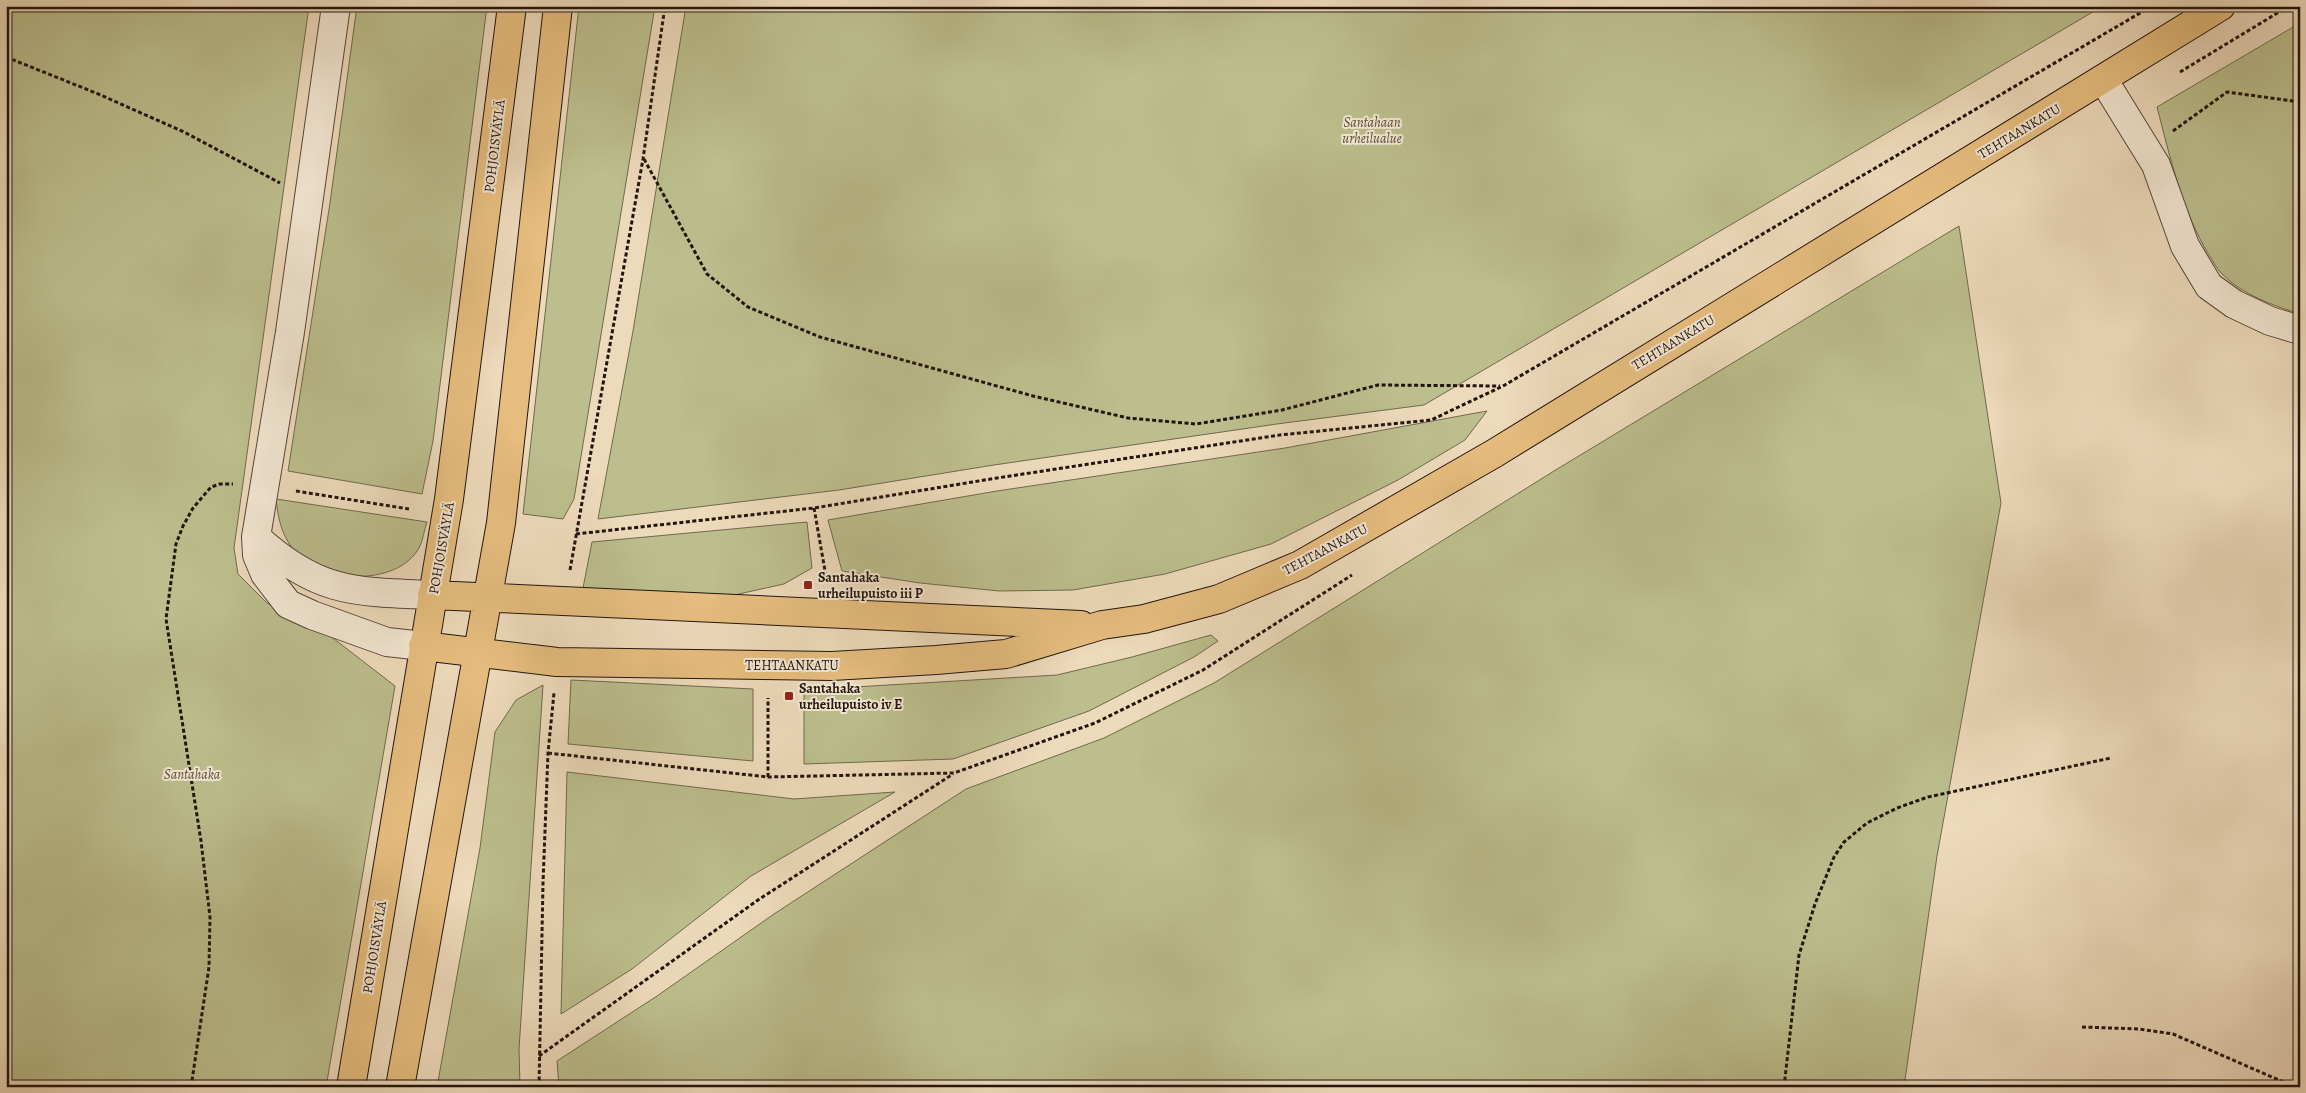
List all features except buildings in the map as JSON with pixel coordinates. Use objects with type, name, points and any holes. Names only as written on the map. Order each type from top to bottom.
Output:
[{"type":"main road","name":"POHJOISVÄYLÄ","points":[[351,1087],[449,499],[512,6]]},
{"type":"main road","points":[[400,1087],[501,523],[558,6]]},
{"type":"main road","name":"TEHTAANKATU","points":[[423,646],[557,662],[832,666],[1006,654],[1102,626],[1144,619],[1219,599],[1300,564],[1495,453],[2221,6]]},
{"type":"main road","name":"TEHTAANKATU","points":[[432,595],[1102,626]]},
{"type":"lane","points":[[336,6],[309,199],[256,537],[257,554],[265,574],[288,604],[312,615],[387,642],[423,646]]},
{"type":"lane","points":[[2103,79],[2156,165],[2185,246],[2209,286],[2234,304],[2270,321],[2300,330]]},
{"type":"lane","points":[[256,537],[280,558],[310,577],[334,586],[371,592],[432,595]]},
{"type":"path","points":[[566,600],[576,534],[615,328],[643,159],[665,6]]},
{"type":"path","points":[[576,534],[814,508],[1280,435],[1431,420],[1503,386],[2152,6]]},
{"type":"path","points":[[6,57],[96,93],[184,132],[309,199]]},
{"type":"path","points":[[2142,142],[2176,129],[2227,92],[2300,102]]},
{"type":"path","points":[[643,159],[708,274],[748,307],[820,338],[1033,396],[1128,418],[1196,424],[1282,410],[1378,385],[1503,386]]},
{"type":"path","points":[[191,1087],[209,967],[210,917],[201,841],[166,619],[176,544],[193,508],[210,488],[220,484],[265,486],[409,509]]},
{"type":"path","points":[[814,508],[833,613]]},
{"type":"path","points":[[538,1056],[758,900],[954,773],[1095,723],[1195,674],[1336,585]]},
{"type":"path","points":[[539,1087],[538,1056],[548,753],[557,662]]},
{"type":"path","points":[[768,666],[768,777]]},
{"type":"path","points":[[548,753],[768,777],[954,773]]},
{"type":"path","points":[[1784,1087],[1799,955],[1815,904],[1834,856],[1844,842],[1867,823],[1897,808],[1928,797],[2111,758]]},
{"type":"path","points":[[2082,1026],[2138,1029],[2173,1034],[2296,1087]]},
{"type":"green space","name":"Santahaka","points":[[6,6],[309,6],[234,548],[238,574],[267,603],[329,635],[395,686],[326,1087],[6,1087]]},
{"type":"green space","points":[[357,6],[487,6],[433,441],[422,494],[288,471],[330,203]]},
{"type":"green space","points":[[579,6],[655,6],[574,499],[563,519],[523,514]]},
{"type":"green space","name":"Santahaan urheilualue","points":[[686,6],[2103,6],[1424,405],[994,465],[839,490],[598,519],[633,331]]},
{"type":"green space","points":[[2300,23],[2300,314],[2249,294],[2230,281],[2217,267],[2200,238],[2184,202],[2157,107]]},
{"type":"green space","points":[[1959,226],[2001,503],[1937,856],[1904,1087],[559,1087],[557,1061],[657,996],[774,914],[966,789],[1104,738],[1214,683],[1554,471]]},
{"type":"green space","points":[[1487,411],[1465,440],[1398,480],[1271,544],[1165,574],[1073,590],[999,591],[920,583],[842,571],[828,520],[997,491],[1285,448]]},
{"type":"green space","points":[[276,499],[427,522],[419,548],[408,561],[393,570],[376,575],[338,574],[320,569],[305,560],[293,549],[281,525]]},
{"type":"green space","points":[[807,522],[812,568],[784,584],[725,597],[583,588],[592,542]]},
{"type":"green space","points":[[1211,635],[1218,641],[1194,657],[1089,711],[953,759],[804,764],[804,690],[1057,675]]},
{"type":"green space","points":[[571,680],[753,689],[753,761],[568,744]]},
{"type":"green space","points":[[543,685],[519,1049],[520,1087],[437,1087],[480,848],[495,732],[516,700]]},
{"type":"green space","points":[[567,772],[794,799],[895,792],[751,876],[632,969],[561,1014]]},
{"type":"place","name":"Santahaka urheilupuisto iii P","points":[[808,585]]},
{"type":"place","name":"Santahaka urheilupuisto iv E","points":[[789,696]]}]
